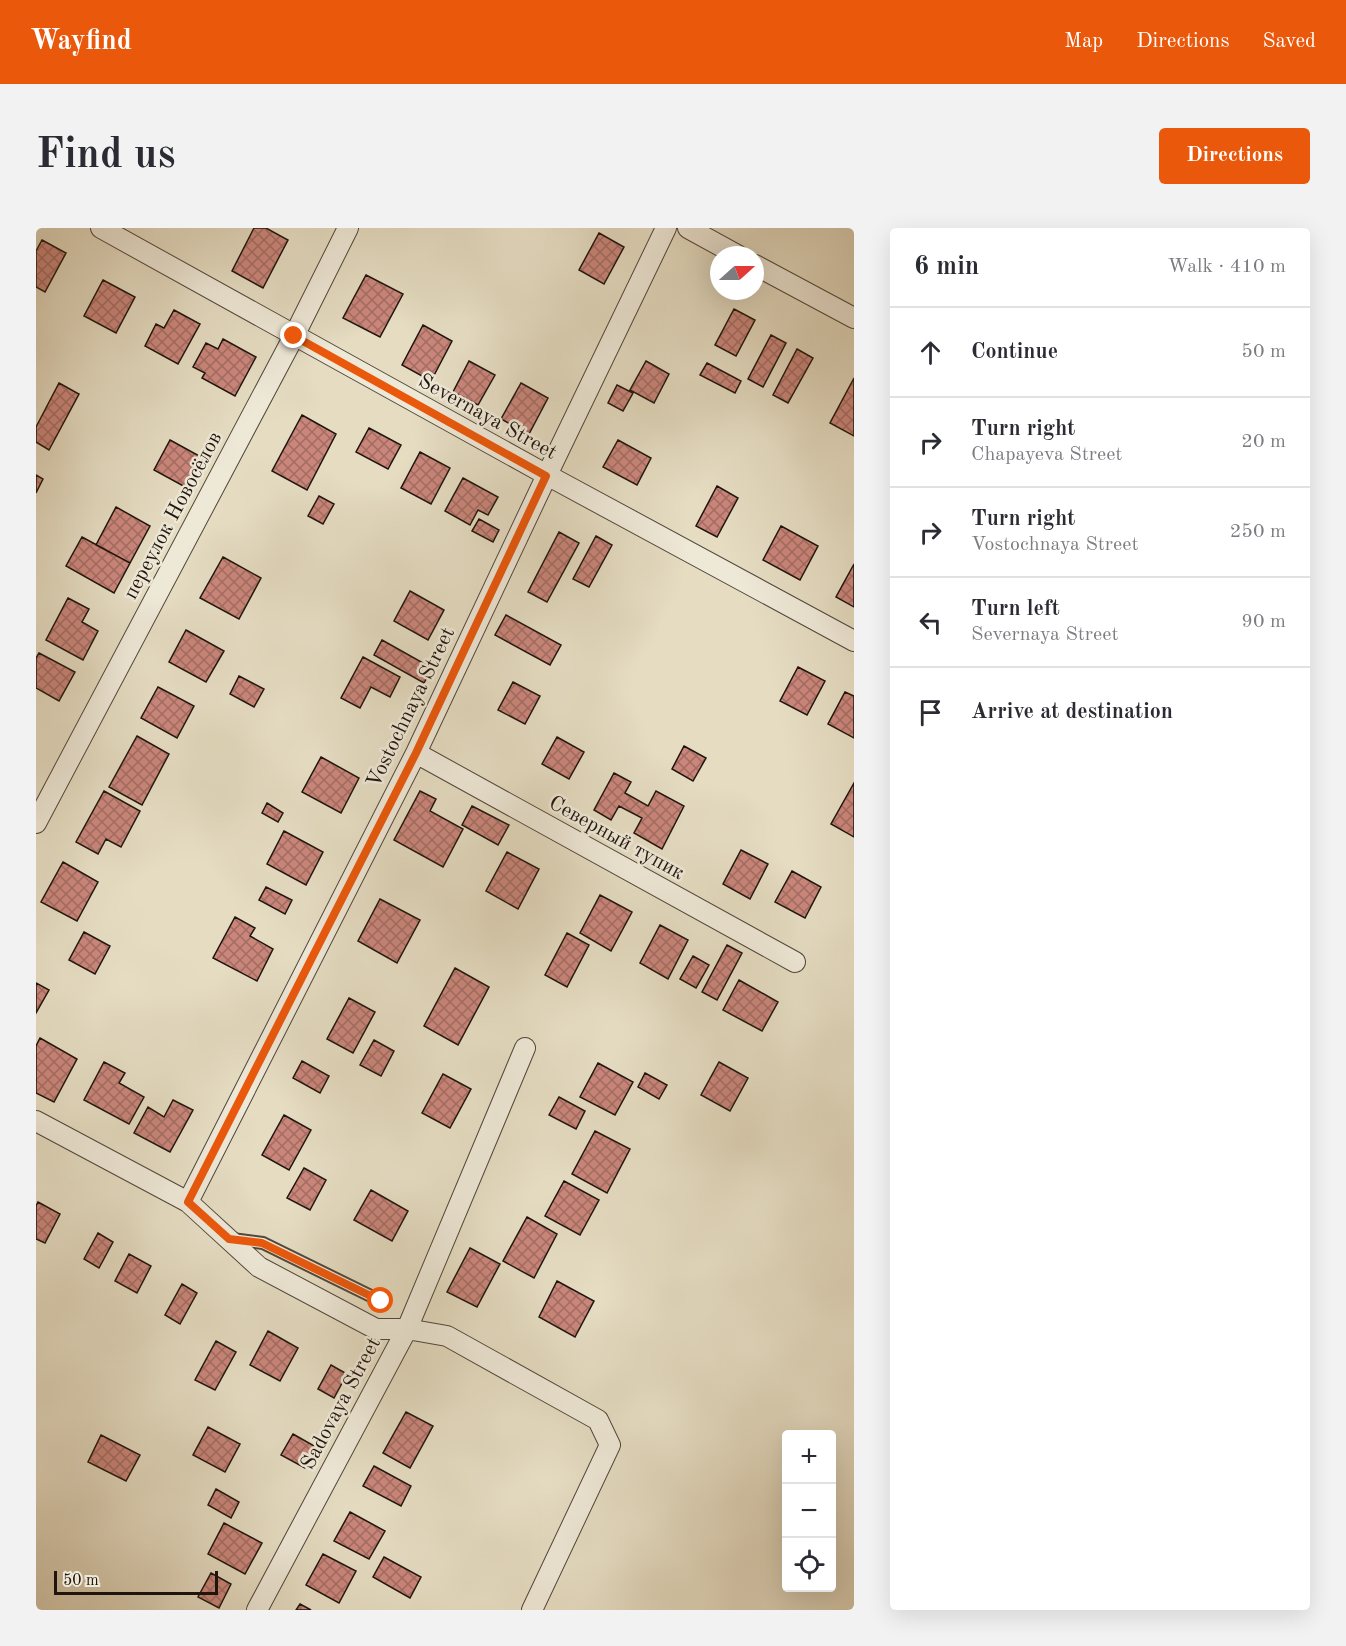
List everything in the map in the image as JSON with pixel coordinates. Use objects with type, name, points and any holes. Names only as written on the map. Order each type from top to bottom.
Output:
[{"type":"street","name":"Severnaya Street","points":[[101,228],[546,476],[854,641]]},
{"type":"street","name":"переулок Новосёлов","points":[[36,823],[294,336],[348,228]]},
{"type":"street","name":"Vostochnaya Street","points":[[188,1202],[416,753],[666,228]]},
{"type":"street","points":[[688,228],[721,246]]},
{"type":"street","points":[[764,270],[854,318]]},
{"type":"street","name":"Северный тупик","points":[[416,753],[795,962]]},
{"type":"street","name":"Sadovaya Street","points":[[257,1610],[407,1329],[525,1047]]},
{"type":"street","points":[[36,1121],[188,1202],[259,1266],[376,1329],[407,1329],[447,1336],[598,1420],[610,1445],[532,1610]]},
{"type":"lane","points":[[229,1239],[262,1243],[381,1301]]},
{"type":"building","points":[[254,228],[266,228],[288,240],[263,288],[232,271]]},
{"type":"building","points":[[599,233],[624,247],[604,284],[579,270]]},
{"type":"building","points":[[42,240],[66,253],[45,292],[36,287],[36,251]]},
{"type":"building","points":[[366,275],[403,294],[380,337],[343,318]]},
{"type":"building","points":[[103,280],[135,297],[116,333],[84,316]]},
{"type":"building","points":[[734,309],[755,320],[736,356],[715,345]]},
{"type":"building","points":[[174,310],[200,324],[178,364],[145,346],[156,324],[164,328]]},
{"type":"building","points":[[423,325],[452,341],[431,381],[402,365]]},
{"type":"building","points":[[771,335],[786,343],[763,387],[748,379]]},
{"type":"building","points":[[223,339],[256,357],[235,396],[202,378],[205,373],[193,367],[206,343],[218,349]]},
{"type":"building","points":[[797,349],[813,358],[788,403],[773,395]]},
{"type":"building","points":[[469,361],[495,375],[478,405],[453,392]]},
{"type":"building","points":[[646,361],[669,374],[654,403],[630,390]]},
{"type":"building","points":[[707,363],[741,381],[735,393],[700,375]]},
{"type":"building","points":[[854,378],[854,436],[830,423]]},
{"type":"building","points":[[59,383],[79,394],[49,450],[36,442],[36,427]]},
{"type":"building","points":[[521,383],[548,398],[529,434],[501,419]]},
{"type":"building","points":[[617,385],[633,393],[623,411],[608,403]]},
{"type":"building","points":[[302,415],[336,434],[307,490],[272,471]]},
{"type":"building","points":[[369,428],[401,445],[388,469],[356,452]]},
{"type":"building","points":[[170,440],[203,458],[187,488],[154,470]]},
{"type":"building","points":[[618,440],[651,458],[637,485],[603,467]]},
{"type":"building","points":[[420,452],[450,468],[431,504],[401,488]]},
{"type":"building","points":[[36,475],[43,479],[36,493]]},
{"type":"building","points":[[463,478],[498,497],[488,515],[478,510],[470,525],[445,511]]},
{"type":"building","points":[[717,486],[738,498],[717,537],[696,526]]},
{"type":"building","points":[[319,496],[334,504],[323,524],[308,516]]},
{"type":"building","points":[[116,507],[150,526],[130,563],[96,545]]},
{"type":"building","points":[[479,519],[499,530],[493,542],[472,531]]},
{"type":"building","points":[[781,526],[818,546],[800,580],[763,560]]},
{"type":"building","points":[[559,532],[579,543],[547,602],[528,592]]},
{"type":"building","points":[[596,536],[612,545],[589,587],[573,579]]},
{"type":"building","points":[[82,537],[130,563],[114,593],[66,566]]},
{"type":"building","points":[[223,557],[261,578],[239,619],[200,598]]},
{"type":"building","points":[[854,564],[854,607],[836,597]]},
{"type":"building","points":[[410,591],[444,610],[428,640],[394,621]]},
{"type":"building","points":[[68,598],[89,609],[82,622],[98,631],[83,660],[46,640]]},
{"type":"building","points":[[506,615],[561,645],[550,665],[495,635]]},
{"type":"building","points":[[186,630],[224,651],[206,682],[169,662]]},
{"type":"building","points":[[382,640],[432,668],[424,683],[374,655]]},
{"type":"building","points":[[39,653],[75,672],[59,701],[36,688],[36,658]]},
{"type":"building","points":[[363,657],[400,677],[390,697],[371,687],[360,708],[341,698]]},
{"type":"building","points":[[798,667],[825,681],[807,715],[780,701]]},
{"type":"building","points":[[239,676],[264,689],[254,707],[230,694]]},
{"type":"building","points":[[513,682],[540,696],[525,724],[498,710]]},
{"type":"building","points":[[158,687],[194,706],[177,738],[141,718]]},
{"type":"building","points":[[845,692],[854,696],[854,738],[828,724]]},
{"type":"building","points":[[137,736],[169,754],[142,805],[109,787]]},
{"type":"building","points":[[557,737],[584,752],[569,779],[542,764]]},
{"type":"building","points":[[684,746],[706,758],[693,781],[672,769]]},
{"type":"building","points":[[321,757],[359,778],[341,813],[302,792]]},
{"type":"building","points":[[614,773],[631,782],[625,793],[648,806],[656,791],[684,806],[662,849],[634,833],[642,818],[619,806],[611,820],[594,810]]},
{"type":"building","points":[[854,783],[854,837],[831,824]]},
{"type":"building","points":[[104,791],[140,811],[121,847],[106,839],[98,854],[76,842]]},
{"type":"building","points":[[420,791],[436,799],[430,811],[463,829],[443,867],[394,840]]},
{"type":"building","points":[[267,803],[283,813],[278,822],[262,813]]},
{"type":"building","points":[[472,806],[509,825],[498,845],[462,825]]},
{"type":"building","points":[[284,831],[323,852],[306,885],[267,864]]},
{"type":"building","points":[[741,850],[768,864],[750,899],[723,884]]},
{"type":"building","points":[[507,852],[539,869],[518,909],[486,891]]},
{"type":"building","points":[[63,862],[98,882],[77,921],[41,902]]},
{"type":"building","points":[[792,871],[821,887],[805,918],[775,902]]},
{"type":"building","points":[[266,887],[292,900],[285,914],[259,900]]},
{"type":"building","points":[[600,895],[632,912],[611,951],[580,933]]},
{"type":"building","points":[[380,899],[420,920],[397,963],[358,941]]},
{"type":"building","points":[[235,917],[255,928],[250,936],[273,949],[257,981],[213,958]]},
{"type":"building","points":[[660,925],[688,940],[668,979],[640,963]]},
{"type":"building","points":[[84,932],[110,946],[95,974],[69,960]]},
{"type":"building","points":[[567,933],[589,945],[567,987],[545,975]]},
{"type":"building","points":[[727,945],[742,953],[717,1000],[702,992]]},
{"type":"building","points":[[693,956],[709,965],[696,988],[680,979]]},
{"type":"building","points":[[455,968],[489,987],[458,1045],[424,1026]]},
{"type":"building","points":[[739,980],[778,1002],[762,1031],[723,1010]]},
{"type":"building","points":[[36,983],[49,990],[36,1013]]},
{"type":"building","points":[[349,998],[375,1012],[353,1053],[327,1039]]},
{"type":"building","points":[[40,1038],[77,1059],[54,1102],[36,1093],[36,1046]]},
{"type":"building","points":[[374,1040],[394,1051],[381,1076],[360,1065]]},
{"type":"building","points":[[302,1061],[329,1076],[320,1093],[293,1078]]},
{"type":"building","points":[[104,1062],[125,1073],[119,1083],[144,1097],[129,1124],[84,1100]]},
{"type":"building","points":[[719,1062],[748,1078],[730,1111],[701,1095]]},
{"type":"building","points":[[598,1063],[633,1082],[615,1115],[580,1097]]},
{"type":"building","points":[[645,1073],[667,1085],[659,1099],[638,1087]]},
{"type":"building","points":[[443,1074],[471,1089],[450,1128],[422,1113]]},
{"type":"building","points":[[559,1097],[585,1111],[576,1129],[549,1115]]},
{"type":"building","points":[[173,1100],[193,1110],[170,1152],[134,1133],[148,1107],[164,1117]]},
{"type":"building","points":[[284,1115],[311,1130],[289,1170],[262,1155]]},
{"type":"building","points":[[595,1131],[630,1149],[607,1193],[572,1174]]},
{"type":"building","points":[[304,1168],[326,1180],[310,1210],[287,1198]]},
{"type":"building","points":[[564,1181],[599,1200],[580,1235],[545,1216]]},
{"type":"building","points":[[371,1190],[408,1211],[392,1241],[354,1220]]},
{"type":"building","points":[[38,1202],[60,1214],[45,1243],[36,1239]]},
{"type":"building","points":[[527,1217],[557,1234],[534,1278],[503,1261]]},
{"type":"building","points":[[98,1233],[113,1242],[99,1268],[84,1259]]},
{"type":"building","points":[[470,1248],[500,1264],[477,1307],[447,1292]]},
{"type":"building","points":[[129,1254],[151,1266],[137,1293],[115,1281]]},
{"type":"building","points":[[557,1281],[594,1301],[575,1337],[539,1317]]},
{"type":"building","points":[[182,1284],[197,1293],[180,1324],[165,1315]]},
{"type":"building","points":[[268,1331],[298,1348],[280,1381],[250,1365]]},
{"type":"building","points":[[216,1341],[236,1352],[215,1390],[195,1380]]},
{"type":"building","points":[[331,1365],[347,1374],[334,1398],[318,1389]]},
{"type":"building","points":[[406,1412],[433,1426],[410,1468],[383,1453]]},
{"type":"building","points":[[208,1427],[240,1444],[225,1472],[193,1455]]},
{"type":"building","points":[[293,1434],[316,1447],[305,1468],[281,1455]]},
{"type":"building","points":[[101,1435],[140,1455],[126,1481],[88,1462]]},
{"type":"building","points":[[374,1466],[411,1486],[401,1506],[363,1486]]},
{"type":"building","points":[[216,1489],[239,1502],[231,1518],[208,1505]]},
{"type":"building","points":[[350,1512],[385,1531],[369,1559],[334,1541]]},
{"type":"building","points":[[224,1523],[262,1543],[245,1574],[208,1554]]},
{"type":"building","points":[[323,1554],[356,1571],[339,1603],[306,1585]]},
{"type":"building","points":[[384,1557],[421,1577],[410,1598],[373,1577]]},
{"type":"building","points":[[211,1573],[231,1584],[219,1608],[198,1597]]},
{"type":"building","points":[[300,1604],[311,1610],[296,1610]]},
{"type":"route","points":[[294,336],[546,476],[416,753],[188,1202],[229,1239],[262,1243],[381,1301]]}]
